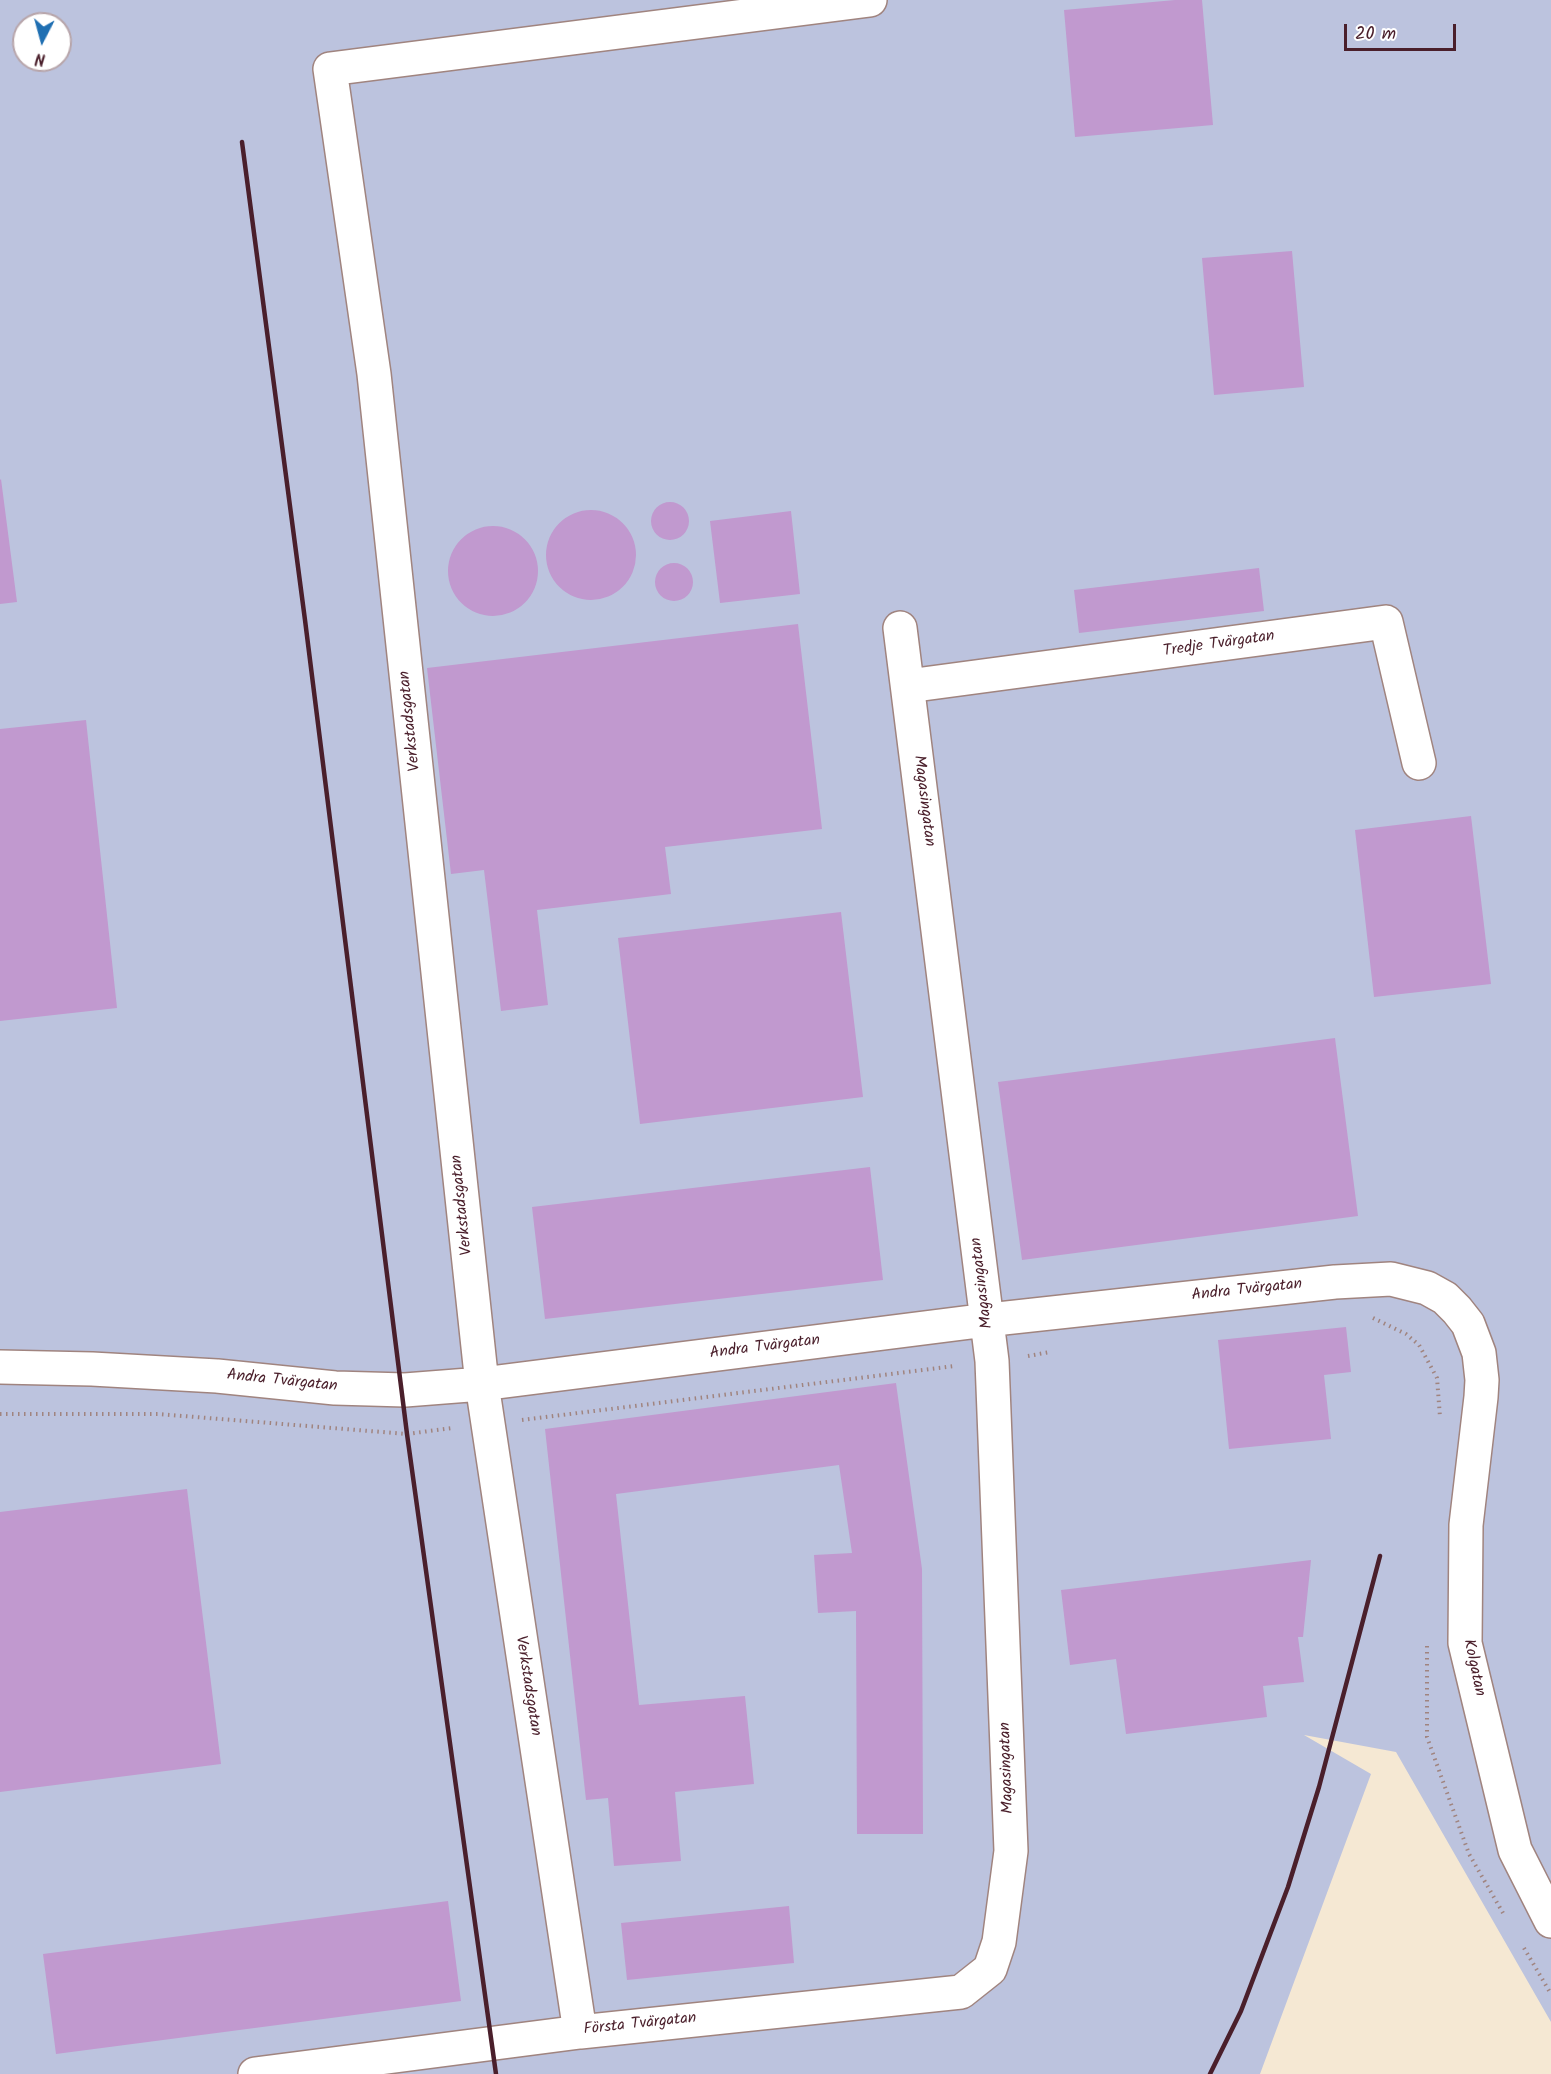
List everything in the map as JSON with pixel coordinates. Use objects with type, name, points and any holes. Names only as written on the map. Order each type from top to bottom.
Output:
[{"type":"street","name":"Verkstadsgatan","points":[[580,2031],[482,1384],[374,374],[330,69],[870,0]]},
{"type":"street","name":"Tredje Tvärgatan","points":[[908,686],[1386,622],[1419,763]]},
{"type":"street","name":"Magasingatan","points":[[900,628],[992,1361],[1011,1851],[999,1942]]},
{"type":"street","name":"Andra Tvärgatan","points":[[0,1367],[92,1369],[217,1376],[335,1388],[401,1390],[482,1384],[987,1320],[1335,1282],[1391,1279],[1427,1288],[1445,1298],[1468,1324],[1479,1353],[1481,1367]]},
{"type":"street","name":"Kolgatan","points":[[1481,1367],[1481,1397],[1466,1526],[1466,1643],[1515,1850],[1551,1921]]},
{"type":"street","name":"Första Tvärgatan","points":[[255,2074],[460,2061],[580,2031],[961,1992],[990,1969],[999,1942]]},
{"type":"path","points":[[1364,1317],[1375,1319],[1406,1334],[1419,1345],[1437,1378],[1440,1422]]},
{"type":"path","points":[[0,1414],[158,1414],[406,1434],[1061,1351]]},
{"type":"path","points":[[1427,1643],[1427,1737],[1469,1854],[1504,1914]]},
{"type":"path","points":[[1522,1944],[1551,1994]]},
{"type":"shaded area","points":[[0,0],[1551,0],[1551,2022],[1396,1752],[1304,1735],[1371,1774],[1260,2074],[0,2074]]},
{"type":"building","points":[[1175,0],[1202,0],[1213,125],[1075,137],[1064,10]]},
{"type":"building","points":[[1292,251],[1304,387],[1214,395],[1202,258]]},
{"type":"building","points":[[0,480],[17,602],[0,604]]},
{"type":"building","points":[[670,502],[677,503],[683,508],[688,514],[688,528],[683,534],[677,539],[670,540],[663,539],[657,534],[652,528],[651,521],[652,514],[657,508],[663,503]]},
{"type":"building","points":[[591,510],[608,514],[623,523],[632,538],[636,555],[632,572],[623,587],[608,596],[591,600],[574,596],[559,587],[550,572],[546,555],[550,538],[559,523],[574,514]]},
{"type":"building","points":[[791,511],[800,594],[720,603],[710,521]]},
{"type":"building","points":[[493,526],[518,534],[530,546],[538,571],[530,596],[518,608],[493,616],[468,608],[456,596],[448,571],[456,546],[468,534]]},
{"type":"building","points":[[674,563],[681,564],[687,569],[692,575],[692,589],[687,595],[681,600],[674,601],[667,600],[661,595],[656,589],[655,582],[656,575],[661,569],[667,564]]},
{"type":"building","points":[[1259,568],[1264,611],[1079,633],[1074,590]]},
{"type":"building","points":[[798,624],[822,829],[665,847],[671,894],[537,910],[548,1005],[501,1011],[484,870],[451,874],[427,668]]},
{"type":"building","points":[[86,720],[117,1008],[0,1021],[0,729]]},
{"type":"building","points":[[1471,816],[1491,984],[1374,997],[1355,830]]},
{"type":"building","points":[[841,912],[863,1097],[640,1124],[618,938]]},
{"type":"building","points":[[1335,1038],[1358,1216],[1022,1260],[998,1082]]},
{"type":"building","points":[[870,1167],[883,1280],[545,1319],[532,1207]]},
{"type":"building","points":[[1346,1327],[1351,1372],[1324,1375],[1331,1439],[1229,1449],[1218,1340]]},
{"type":"building","points":[[896,1383],[922,1569],[923,1834],[857,1834],[856,1611],[818,1613],[814,1555],[852,1553],[839,1465],[616,1494],[639,1705],[745,1696],[754,1784],[675,1792],[681,1861],[614,1866],[608,1798],[586,1800],[545,1429]]},
{"type":"building","points":[[187,1489],[221,1764],[0,1792],[0,1512]]},
{"type":"building","points":[[1311,1560],[1303,1637],[1298,1637],[1304,1682],[1263,1686],[1267,1717],[1126,1734],[1116,1659],[1070,1665],[1061,1590]]},
{"type":"building","points":[[448,1901],[461,2001],[56,2054],[43,1954]]},
{"type":"building","points":[[789,1906],[794,1963],[627,1980],[621,1923]]},
{"type":"railway","points":[[242,142],[305,620],[407,1434],[496,2074]]},
{"type":"railway","points":[[1210,2074],[1241,2011],[1288,1887],[1319,1787],[1380,1556]]}]
